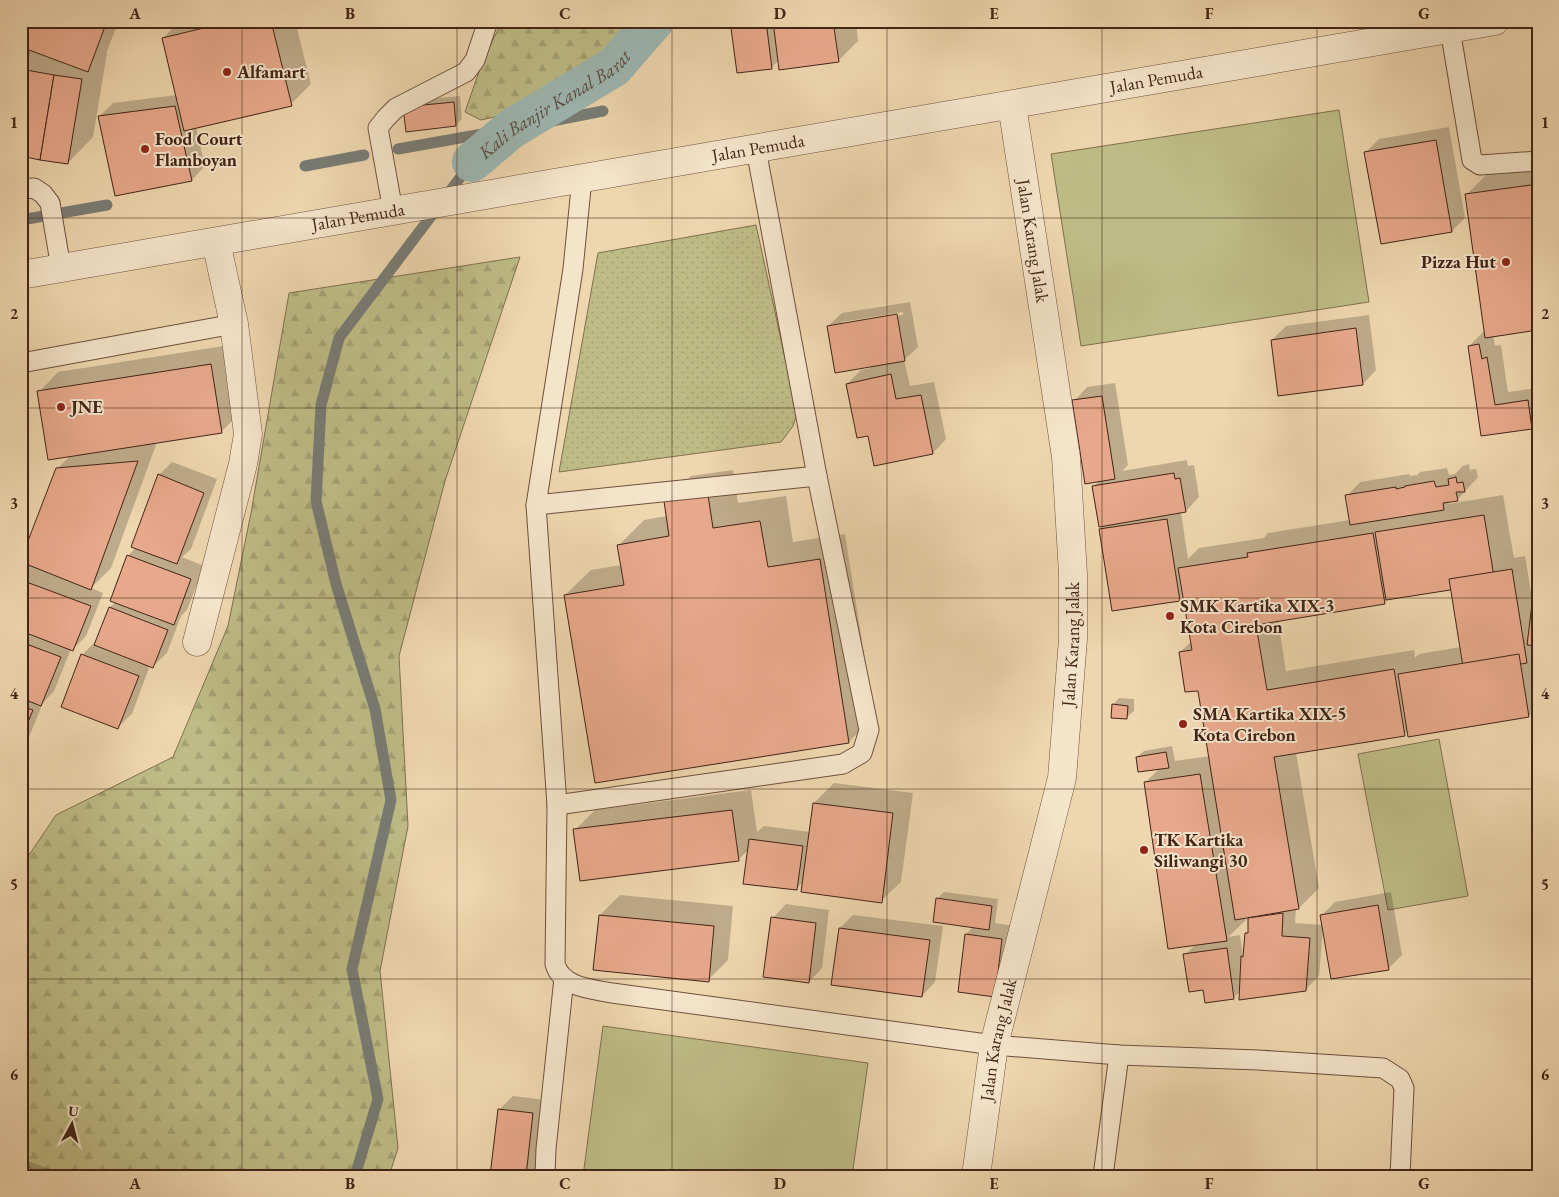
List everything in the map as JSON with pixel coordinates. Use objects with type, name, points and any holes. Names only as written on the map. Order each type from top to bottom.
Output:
[{"type":"street","name":"Jalan Pemuda","points":[[21,275],[1492,22]]},
{"type":"street","name":"Jalan Karang Jalak","points":[[976,1176],[994,1045],[1062,778],[1072,639],[1073,574],[1066,457],[1012,105]]},
{"type":"street","points":[[197,642],[243,464],[248,434],[234,324],[216,242]]},
{"type":"lane","points":[[393,211],[378,128],[396,108],[466,72],[475,60],[488,21]]},
{"type":"lane","points":[[1450,29],[1472,160],[1480,165],[1538,161]]},
{"type":"lane","points":[[557,805],[843,764],[862,753],[869,730],[817,476],[756,149]]},
{"type":"lane","points":[[574,180],[572,269],[536,505],[557,805],[555,964],[564,978],[582,987],[612,993],[994,1045],[1120,1055],[1258,1060],[1383,1068],[1400,1079],[1404,1088],[1400,1176]]},
{"type":"lane","points":[[21,189],[34,188],[43,194],[50,203],[61,268]]},
{"type":"lane","points":[[21,363],[234,324]]},
{"type":"lane","points":[[536,505],[817,476]]},
{"type":"lane","points":[[545,1176],[546,1149],[564,978]]},
{"type":"lane","points":[[1103,1176],[1120,1055]]},
{"type":"green space","points":[[502,21],[636,21],[606,55],[549,86],[512,113],[481,120],[465,112],[482,63]]},
{"type":"green space","points":[[1339,110],[1369,302],[1081,346],[1051,154]]},
{"type":"green space","points":[[756,225],[797,413],[793,426],[781,442],[559,472],[598,253]]},
{"type":"green space","points":[[520,257],[445,481],[399,656],[408,826],[380,971],[398,1148],[389,1176],[41,1176],[21,1161],[21,867],[56,815],[173,757],[228,626],[251,513],[289,293]]},
{"type":"green space","points":[[1439,739],[1468,896],[1388,910],[1358,754]]},
{"type":"green space","points":[[603,1026],[868,1063],[852,1176],[583,1176]]},
{"type":"building","points":[[21,21],[107,21],[88,72],[21,47]]},
{"type":"building","name":"Alfamart","points":[[233,21],[271,21],[292,106],[184,131],[162,38]]},
{"type":"building","points":[[730,21],[766,21],[772,69],[737,73]]},
{"type":"building","points":[[773,21],[833,21],[839,62],[779,70]]},
{"type":"building","points":[[21,49],[29,52],[21,100]]},
{"type":"building","points":[[26,70],[54,75],[40,160],[21,156],[21,100]]},
{"type":"building","points":[[54,75],[82,79],[68,164],[40,160]]},
{"type":"building","points":[[454,102],[456,126],[406,132],[403,107]]},
{"type":"building","name":"Food Court Flamboyan","points":[[175,106],[192,181],[115,196],[98,116]]},
{"type":"building","points":[[1436,140],[1452,232],[1381,244],[1364,152]]},
{"type":"building","name":"Pizza Hut","points":[[1538,184],[1538,330],[1485,338],[1465,194]]},
{"type":"building","points":[[897,314],[905,361],[835,373],[827,326]]},
{"type":"building","points":[[1356,328],[1363,385],[1278,396],[1271,340]]},
{"type":"building","points":[[1479,344],[1482,359],[1487,357],[1495,405],[1528,400],[1532,429],[1481,436],[1468,346]]},
{"type":"building","points":[[211,364],[222,433],[48,460],[37,391]]},
{"type":"building","points":[[891,374],[896,399],[921,395],[933,454],[874,466],[868,436],[857,438],[846,384]]},
{"type":"building","points":[[1102,396],[1115,479],[1085,484],[1072,400]]},
{"type":"building","points":[[138,461],[91,590],[21,562],[56,468]]},
{"type":"building","points":[[1174,473],[1175,479],[1180,478],[1186,512],[1099,527],[1092,486]]},
{"type":"building","points":[[158,474],[204,493],[177,564],[131,547]]},
{"type":"building","points":[[1456,477],[1457,483],[1463,482],[1465,492],[1456,492],[1458,501],[1443,503],[1444,510],[1350,525],[1345,495],[1396,487],[1396,489],[1434,481],[1436,487],[1449,485],[1448,479]]},
{"type":"building","points":[[708,495],[713,528],[760,521],[768,567],[820,559],[849,743],[595,783],[564,595],[624,585],[617,545],[669,536],[664,501]]},
{"type":"building","points":[[1484,515],[1495,583],[1386,600],[1375,532]]},
{"type":"building","points":[[1167,519],[1180,601],[1112,611],[1099,529]]},
{"type":"building","points":[[1373,533],[1385,604],[1256,625],[1267,690],[1394,669],[1405,736],[1274,757],[1299,909],[1235,920],[1198,691],[1185,692],[1179,652],[1192,650],[1178,568],[1248,557],[1247,553]]},
{"type":"building","points":[[127,555],[191,579],[174,625],[110,601]]},
{"type":"building","points":[[1538,555],[1538,646],[1527,645]]},
{"type":"building","points":[[1512,569],[1527,663],[1464,673],[1449,579]]},
{"type":"building","points":[[21,580],[91,606],[73,651],[21,631]]},
{"type":"building","points":[[109,607],[168,630],[153,668],[94,645]]},
{"type":"building","points":[[21,642],[61,657],[41,706],[21,698]]},
{"type":"building","points":[[81,654],[139,676],[118,729],[61,707]]},
{"type":"building","points":[[1519,654],[1529,717],[1408,737],[1398,674]]},
{"type":"building","points":[[1112,704],[1128,706],[1127,719],[1111,718]]},
{"type":"building","points":[[21,706],[33,710],[21,739]]},
{"type":"building","points":[[1166,752],[1169,768],[1138,772],[1136,757]]},
{"type":"building","points":[[1200,774],[1227,941],[1168,949],[1144,782]]},
{"type":"building","points":[[813,803],[893,813],[882,903],[801,892]]},
{"type":"building","points":[[732,810],[739,861],[580,881],[573,829]]},
{"type":"building","points":[[749,839],[803,846],[797,890],[743,884]]},
{"type":"building","points":[[936,898],[992,906],[989,930],[933,922]]},
{"type":"building","points":[[1378,905],[1389,970],[1331,979],[1320,915]]},
{"type":"building","points":[[1283,913],[1282,936],[1310,938],[1306,991],[1239,1000],[1241,956],[1243,957],[1245,933],[1248,933],[1248,918]]},
{"type":"building","points":[[599,915],[714,926],[709,982],[593,970]]},
{"type":"building","points":[[771,917],[816,923],[809,983],[763,977]]},
{"type":"building","points":[[839,928],[930,940],[922,997],[831,985]]},
{"type":"building","points":[[965,934],[1002,939],[995,997],[958,992]]},
{"type":"building","points":[[1227,948],[1234,999],[1205,1003],[1203,990],[1189,992],[1183,954]]},
{"type":"building","points":[[498,1109],[533,1113],[526,1176],[490,1176]]},
{"type":"waterway","name":"Kali Banjir Kanal Barat","points":[[472,162],[511,129],[614,67],[654,21]]},
{"type":"waterway","points":[[398,149],[603,111]]},
{"type":"waterway","points":[[305,166],[364,155]]},
{"type":"waterway","points":[[355,1176],[378,1099],[352,969],[391,800],[375,709],[336,584],[316,501],[321,405],[339,338],[472,162]]},
{"type":"waterway","points":[[21,220],[107,205]]},
{"type":"place","name":"Alfamart","points":[[227,72]]},
{"type":"place","name":"Food Court Flamboyan","points":[[145,149]]},
{"type":"place","name":"Pizza Hut","points":[[1506,262]]},
{"type":"place","name":"JNE","points":[[61,407]]},
{"type":"place","name":"SMK Kartika XIX-3 Kota Cirebon","points":[[1170,616]]},
{"type":"place","name":"SMA Kartika XIX-5 Kota Cirebon","points":[[1183,724]]},
{"type":"place","name":"TK Kartika Siliwangi 30","points":[[1144,850]]}]
